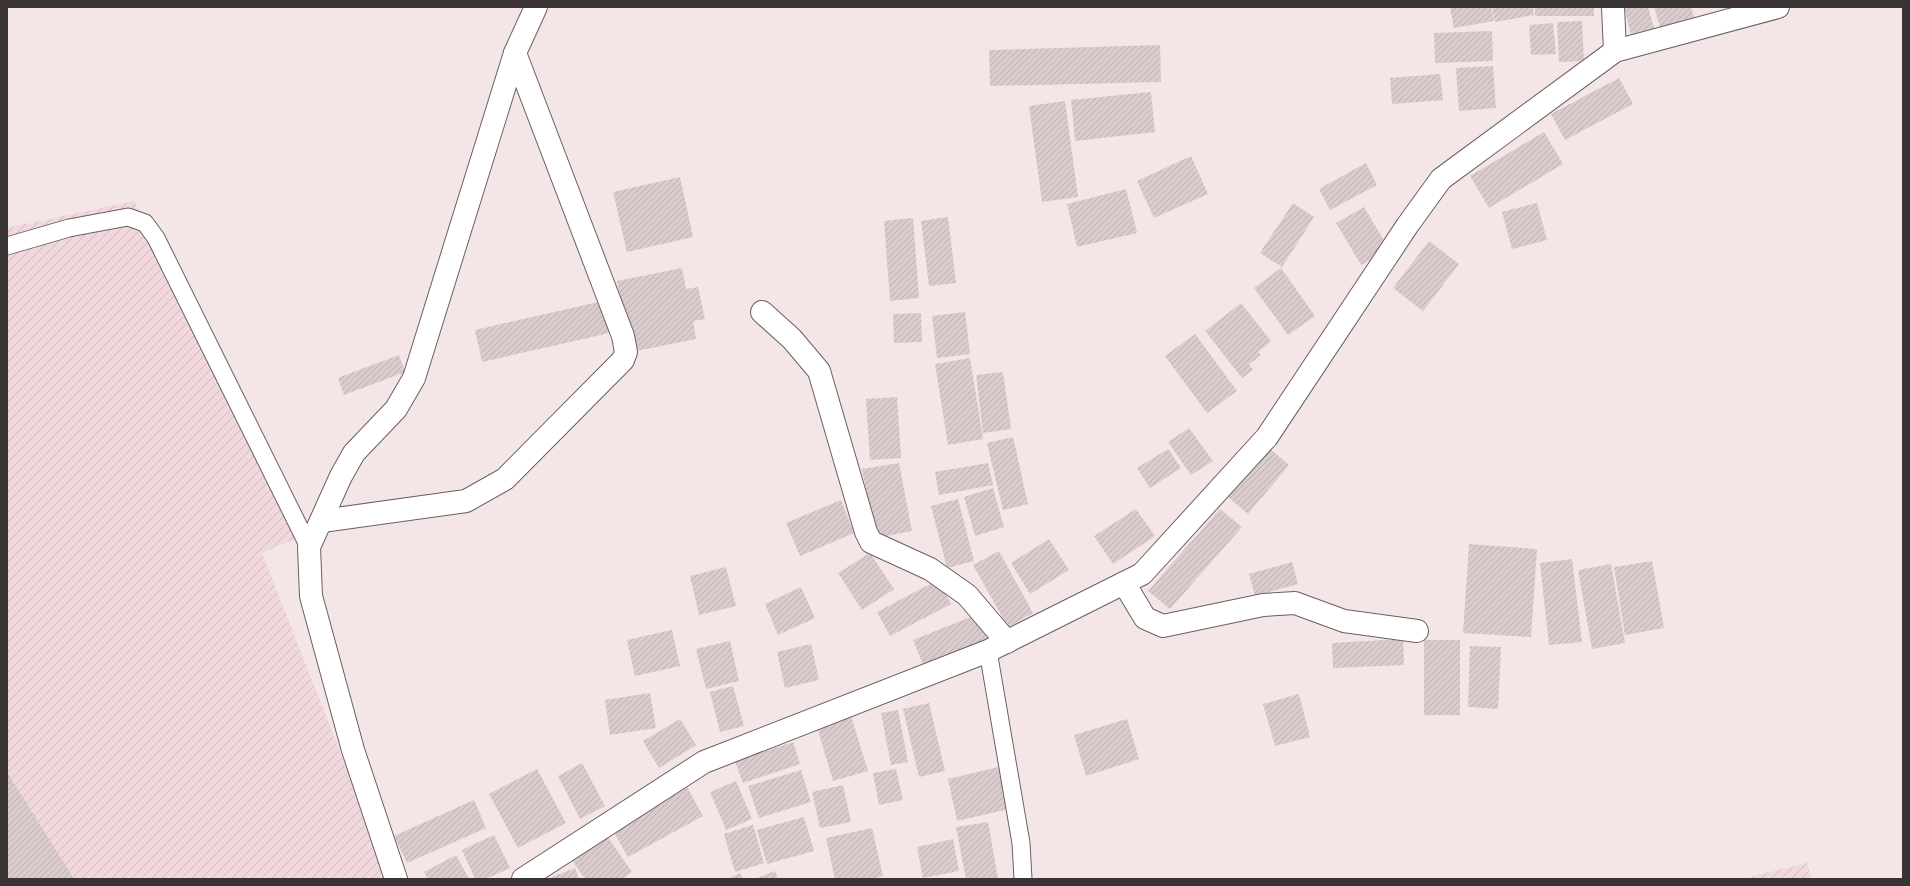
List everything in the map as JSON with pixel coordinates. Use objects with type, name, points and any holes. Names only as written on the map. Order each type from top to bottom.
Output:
[{"type":"street","points":[[396,879],[353,750],[311,596],[309,547],[341,476],[354,453],[396,409],[414,378],[515,53],[536,7]]},
{"type":"street","points":[[1613,7],[1615,51]]},
{"type":"street","points":[[523,879],[704,762],[998,646],[1142,574],[1267,437],[1407,226],[1441,179],[1615,51],[1778,7]]},
{"type":"street","points":[[322,521],[466,501],[486,491],[505,479],[623,360],[626,352],[623,336],[515,53]]},
{"type":"street","points":[[762,312],[792,340],[819,371],[866,532],[871,542],[930,569],[967,595],[998,646]]},
{"type":"street","points":[[1124,583],[1145,618],[1163,626],[1263,604],[1295,603],[1344,621],[1417,631]]},
{"type":"lane","points":[[7,246],[69,228],[128,217],[145,223],[156,238],[309,547]]},
{"type":"lane","points":[[998,646],[1021,843],[1023,879]]},
{"type":"shaded area","points":[[134,201],[309,533],[262,553],[390,879],[7,879],[7,228]]},
{"type":"shaded area","points":[[1807,863],[1811,879],[1741,879]]},
{"type":"building","points":[[1450,7],[1491,7],[1494,21],[1454,28]]},
{"type":"building","points":[[1492,7],[1533,7],[1534,15],[1495,22]]},
{"type":"building","points":[[1535,7],[1594,7],[1594,16],[1535,16]]},
{"type":"building","points":[[1624,7],[1648,7],[1654,28],[1631,34]]},
{"type":"building","points":[[1654,7],[1691,7],[1694,17],[1660,27]]},
{"type":"building","points":[[1582,21],[1584,61],[1559,62],[1557,22]]},
{"type":"building","points":[[1553,23],[1556,54],[1531,55],[1529,25]]},
{"type":"building","points":[[1492,31],[1493,61],[1435,63],[1434,33]]},
{"type":"building","points":[[1160,45],[1161,82],[990,86],[989,50]]},
{"type":"building","points":[[1493,66],[1496,108],[1459,111],[1456,68]]},
{"type":"building","points":[[1440,74],[1443,100],[1392,104],[1390,78]]},
{"type":"building","points":[[1619,78],[1633,104],[1565,140],[1551,114]]},
{"type":"building","points":[[1151,92],[1155,132],[1075,141],[1071,100]]},
{"type":"building","points":[[1065,101],[1078,197],[1042,202],[1029,106]]},
{"type":"building","points":[[1544,132],[1563,164],[1489,208],[1470,176]]},
{"type":"building","points":[[1191,156],[1208,194],[1154,218],[1137,181]]},
{"type":"building","points":[[1366,163],[1377,185],[1330,210],[1319,189]]},
{"type":"building","points":[[680,177],[693,237],[627,252],[613,192]]},
{"type":"building","points":[[1126,189],[1137,233],[1077,247],[1067,204]]},
{"type":"building","points":[[1293,203],[1314,217],[1282,267],[1260,253]]},
{"type":"building","points":[[1537,203],[1547,240],[1512,249],[1502,212]]},
{"type":"building","points":[[1364,207],[1389,249],[1361,265],[1336,223]]},
{"type":"building","points":[[948,217],[956,283],[929,286],[921,221]]},
{"type":"building","points":[[913,218],[919,298],[890,301],[884,221]]},
{"type":"building","points":[[1429,241],[1459,264],[1423,311],[1393,288]]},
{"type":"building","points":[[682,268],[686,289],[698,287],[705,319],[693,321],[696,339],[631,352],[617,281]]},
{"type":"building","points":[[1281,268],[1315,316],[1288,335],[1254,288]]},
{"type":"building","points":[[607,300],[614,332],[482,362],[475,330]]},
{"type":"building","points":[[1241,303],[1271,341],[1258,352],[1261,355],[1249,364],[1253,370],[1242,378],[1205,331]]},
{"type":"building","points":[[965,312],[970,354],[937,358],[932,316]]},
{"type":"building","points":[[921,313],[922,342],[894,343],[893,314]]},
{"type":"building","points":[[1195,334],[1237,391],[1207,413],[1165,356]]},
{"type":"building","points":[[399,355],[405,372],[344,395],[338,378]]},
{"type":"building","points":[[970,358],[983,439],[948,445],[935,364]]},
{"type":"building","points":[[1003,372],[1011,429],[983,433],[976,375]]},
{"type":"building","points":[[897,397],[901,458],[870,460],[866,399]]},
{"type":"building","points":[[1189,428],[1213,461],[1191,475],[1168,442]]},
{"type":"building","points":[[1013,437],[1028,504],[1003,510],[987,443]]},
{"type":"building","points":[[1268,447],[1289,465],[1248,514],[1227,496]]},
{"type":"building","points":[[1168,449],[1181,468],[1150,488],[1137,468]]},
{"type":"building","points":[[899,463],[912,531],[876,538],[862,469]]},
{"type":"building","points":[[988,463],[993,485],[939,495],[935,472]]},
{"type":"building","points":[[993,488],[1004,527],[975,536],[964,497]]},
{"type":"building","points":[[958,499],[974,561],[947,568],[931,506]]},
{"type":"building","points":[[841,500],[854,533],[800,556],[786,523]]},
{"type":"building","points":[[1136,509],[1155,536],[1113,564],[1094,536]]},
{"type":"building","points":[[1220,509],[1242,527],[1170,609],[1148,591]]},
{"type":"building","points":[[1049,539],[1069,570],[1030,594],[1011,563]]},
{"type":"building","points":[[1469,544],[1537,549],[1531,637],[1463,633]]},
{"type":"building","points":[[999,551],[1033,613],[1008,627],[973,565]]},
{"type":"building","points":[[870,553],[894,589],[862,610],[838,573]]},
{"type":"building","points":[[1572,559],[1582,642],[1549,645],[1540,563]]},
{"type":"building","points":[[1652,561],[1664,628],[1625,635],[1614,567]]},
{"type":"building","points":[[1292,562],[1298,584],[1255,596],[1249,574]]},
{"type":"building","points":[[1611,564],[1625,643],[1592,649],[1578,570]]},
{"type":"building","points":[[726,567],[736,606],[699,615],[690,576]]},
{"type":"building","points":[[938,580],[951,604],[890,636],[877,612]]},
{"type":"building","points":[[801,587],[815,618],[778,635],[765,604]]},
{"type":"building","points":[[978,614],[989,641],[924,667],[913,640]]},
{"type":"building","points":[[672,630],[680,666],[635,676],[627,640]]},
{"type":"building","points":[[1403,639],[1404,665],[1333,668],[1332,643]]},
{"type":"building","points":[[1424,640],[1460,640],[1460,715],[1424,715]]},
{"type":"building","points":[[730,641],[739,681],[706,689],[696,649]]},
{"type":"building","points":[[811,644],[819,680],[785,688],[777,652]]},
{"type":"building","points":[[1470,646],[1501,647],[1498,709],[1468,707]]},
{"type":"building","points":[[733,686],[744,726],[720,732],[710,692]]},
{"type":"building","points":[[650,693],[656,728],[610,735],[605,700]]},
{"type":"building","points":[[1299,694],[1310,737],[1275,746],[1263,704]]},
{"type":"building","points":[[929,703],[945,771],[919,777],[903,709]]},
{"type":"building","points":[[898,710],[908,762],[891,765],[881,713]]},
{"type":"building","points":[[851,716],[868,771],[833,781],[817,727]]},
{"type":"building","points":[[680,719],[696,745],[659,768],[643,741]]},
{"type":"building","points":[[1127,719],[1139,759],[1086,776],[1074,735]]},
{"type":"building","points":[[793,742],[800,764],[743,783],[735,761]]},
{"type":"building","points":[[582,763],[605,806],[580,819],[558,776]]},
{"type":"building","points":[[1003,766],[1013,808],[957,821],[948,779]]},
{"type":"building","points":[[537,769],[566,823],[518,848],[489,794]]},
{"type":"building","points":[[896,769],[903,800],[879,805],[873,773]]},
{"type":"building","points":[[801,770],[811,802],[759,818],[748,786]]},
{"type":"building","points":[[7,772],[74,879],[7,879]]},
{"type":"building","points":[[736,781],[752,819],[726,830],[710,792]]},
{"type":"building","points":[[843,785],[851,822],[820,828],[812,792]]},
{"type":"building","points":[[687,787],[703,816],[628,857],[612,829]]},
{"type":"building","points":[[474,800],[486,828],[407,863],[394,836]]},
{"type":"building","points":[[804,817],[814,851],[767,864],[757,830]]},
{"type":"building","points":[[988,822],[998,878],[966,879],[956,827]]},
{"type":"building","points":[[753,825],[764,863],[735,872],[724,834]]},
{"type":"building","points":[[872,828],[883,876],[870,879],[835,879],[826,838]]},
{"type":"building","points":[[494,835],[510,868],[486,879],[475,879],[462,850]]},
{"type":"building","points":[[607,836],[632,872],[622,879],[585,879],[571,859]]},
{"type":"building","points":[[953,839],[959,871],[923,878],[917,847]]},
{"type":"building","points":[[456,855],[469,879],[428,879],[424,872]]},
{"type":"building","points":[[575,868],[579,879],[553,879],[552,877]]},
{"type":"building","points":[[775,871],[778,879],[754,879]]},
{"type":"building","points":[[740,873],[743,879],[728,879]]}]
